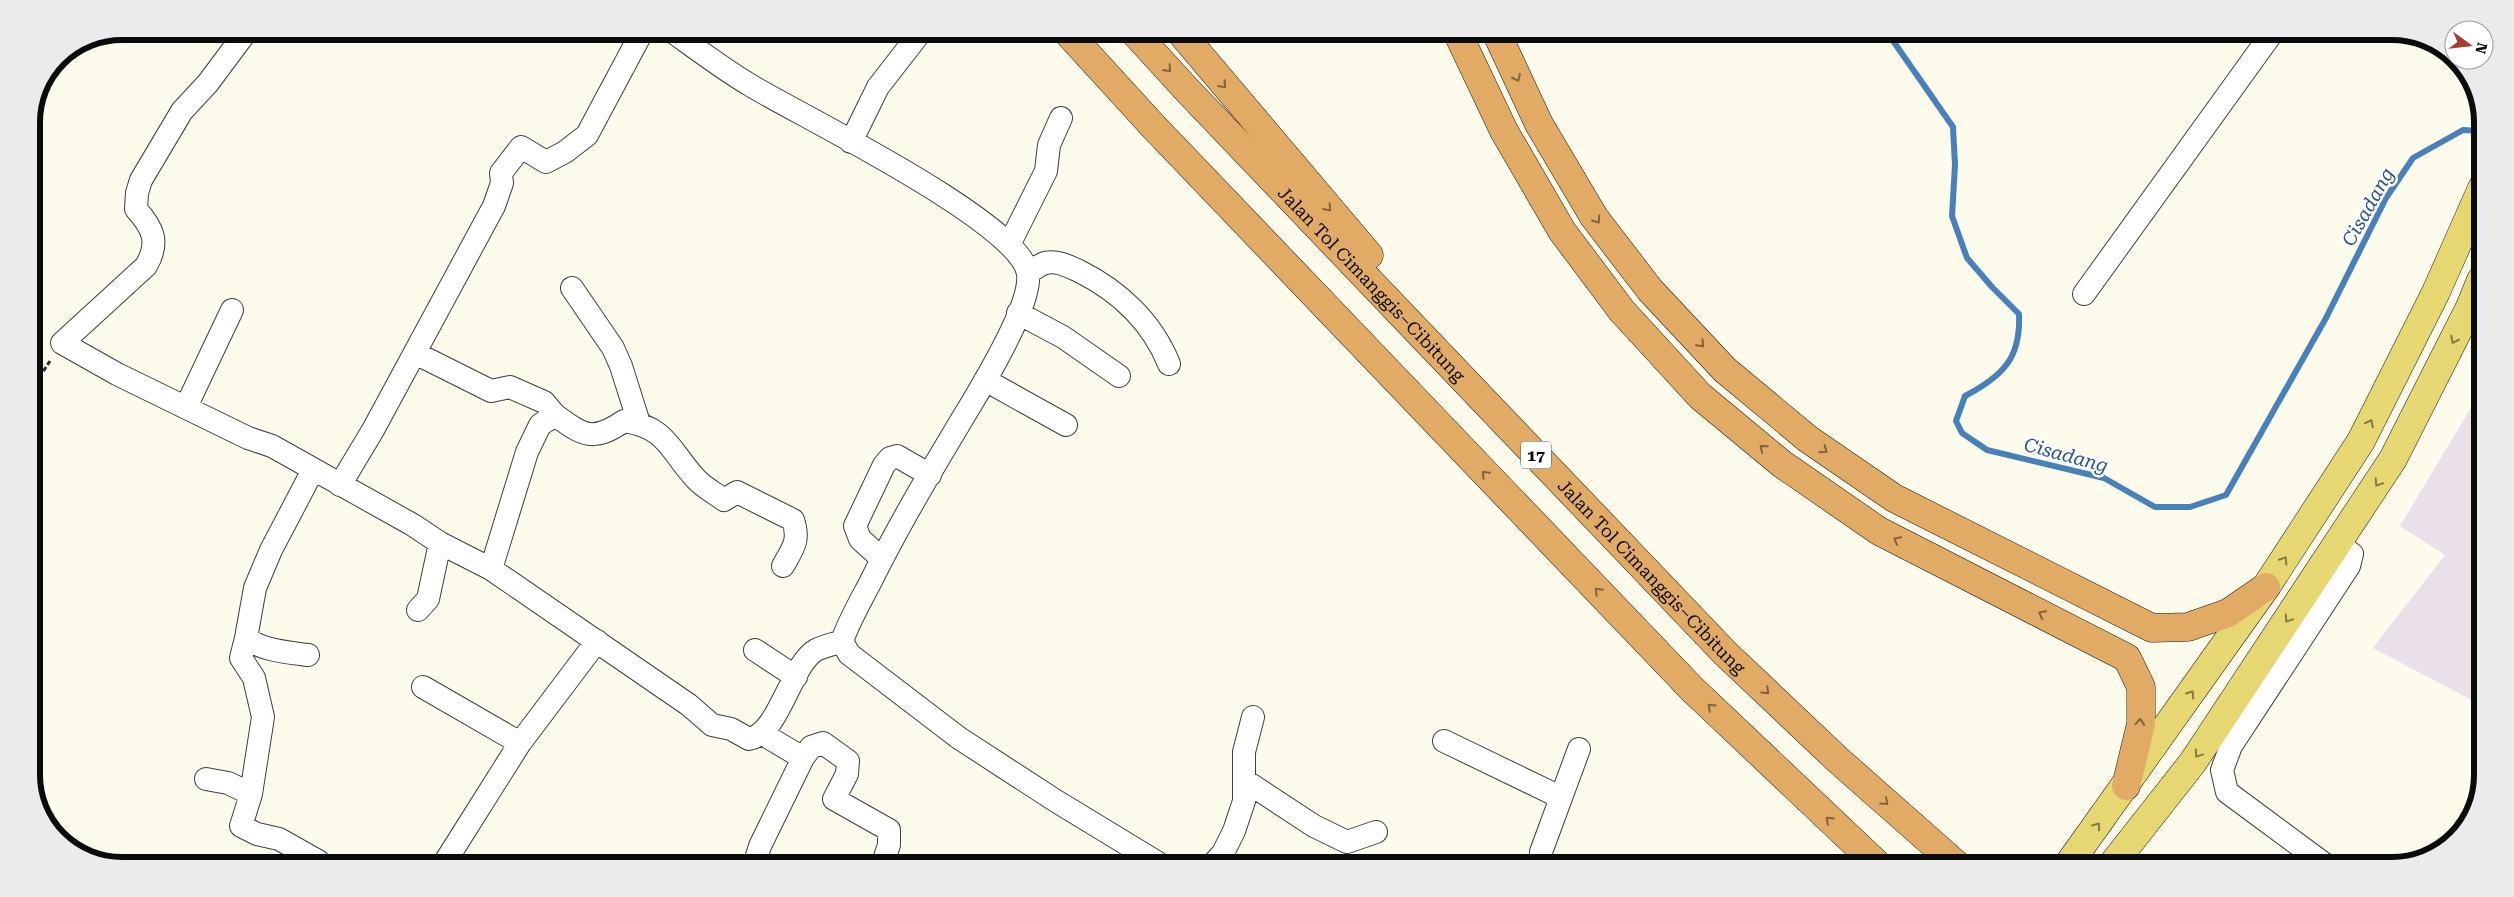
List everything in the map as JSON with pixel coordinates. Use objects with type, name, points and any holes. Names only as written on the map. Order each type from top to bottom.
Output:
[{"type":"highway","points":[[1074,40],[1187,162],[1686,682],[1870,857]]},
{"type":"highway","name":"Jalan Tol Cimanggis–Cibitung","points":[[1143,40],[1725,653],[1838,760],[1947,857]]},
{"type":"highway","points":[[1187,40],[1570,490]]},
{"type":"highway","points":[[1461,40],[1504,131],[1562,231],[1622,310],[1700,396],[1782,464],[1879,531],[2127,658],[2141,687],[2141,724],[2126,786]]},
{"type":"highway","points":[[1500,40],[1544,132],[1594,217],[1650,290],[1725,370],[1808,439],[1894,498],[2152,628],[2188,627],[2228,613],[2266,587]]},
{"type":"main road","points":[[2074,857],[2266,587],[2361,441],[2436,292],[2474,206]]},
{"type":"main road","points":[[2118,857],[2193,762],[2393,459],[2474,299]]},
{"type":"street","points":[[240,40],[208,83],[182,111],[141,180],[137,193],[136,209],[150,225],[154,237],[150,259],[146,266],[62,343],[117,374],[248,438],[272,446],[414,525],[440,543],[490,569],[597,640],[689,705],[712,726],[731,729],[749,739],[761,733],[806,660],[816,650],[842,641],[882,559],[985,380],[1018,312],[1025,293],[1028,273],[1020,254],[1010,243],[942,193],[750,85],[684,40]]},
{"type":"street","points":[[340,485],[373,430],[494,206],[502,183],[501,173],[521,146],[546,162],[565,152],[588,135],[638,40]]},
{"type":"street","points":[[851,142],[878,87],[915,40]]},
{"type":"street","points":[[2084,294],[2267,40]]},
{"type":"street","points":[[1010,243],[1046,171],[1050,145],[1061,118]]},
{"type":"street","points":[[1028,273],[1044,263],[1055,262],[1092,278],[1115,292],[1139,315],[1162,346],[1169,364]]},
{"type":"street","points":[[572,288],[612,348],[621,366],[639,423]]},
{"type":"street","points":[[186,407],[232,310]]},
{"type":"street","points":[[1018,312],[1064,337],[1119,376]]},
{"type":"street","points":[[414,353],[491,391],[510,387],[544,402],[555,415],[581,434],[607,432],[624,421],[639,423],[667,440],[697,480],[724,500],[737,492],[793,520],[798,534],[797,541],[783,566]]},
{"type":"street","points":[[985,380],[1066,425]]},
{"type":"street","points":[[490,569],[527,452],[540,426],[555,415]]},
{"type":"street","points":[[882,559],[860,539],[854,526],[884,465],[890,458],[897,456],[930,475]]},
{"type":"street","points":[[310,857],[280,839],[257,834],[241,826],[250,794],[263,717],[254,678],[241,658],[255,588],[271,550],[313,470]]},
{"type":"street","points":[[418,610],[428,598],[440,543]]},
{"type":"street","points":[[2315,857],[2227,792],[2222,770],[2231,746],[2349,566],[2352,554],[2338,544]]},
{"type":"street","points":[[246,638],[254,644],[268,649],[308,655]]},
{"type":"street","points":[[449,857],[520,743],[597,640]]},
{"type":"street","points":[[842,641],[850,654],[959,738],[1148,857]]},
{"type":"street","points":[[755,650],[796,677]]},
{"type":"street","points":[[424,687],[520,743]]},
{"type":"street","points":[[1219,857],[1241,813],[1244,801],[1244,752],[1253,717]]},
{"type":"street","points":[[761,733],[803,758]]},
{"type":"street","points":[[1444,741],[1560,797]]},
{"type":"street","points":[[757,857],[760,846],[803,758],[811,748],[823,743],[848,761],[848,774],[834,799],[889,830],[889,845],[884,857]]},
{"type":"street","points":[[1541,857],[1541,852],[1560,797],[1579,749]]},
{"type":"street","points":[[206,779],[228,783],[250,794]]},
{"type":"street","points":[[1244,780],[1314,826],[1347,842],[1376,832]]},
{"type":"path","points":[[40,377],[62,343]]},
{"type":"shaded area","points":[[2474,403],[2474,701],[2373,648],[2445,555],[2400,526]]},
{"type":"waterway","name":"Cisadang","points":[[1892,40],[1953,127],[1955,165],[1952,216],[1967,258],[2019,314],[2017,343],[2007,364],[1990,381],[1965,396],[1956,421],[1962,433],[1987,450],[2104,478],[2155,507],[2190,507],[2226,495],[2326,318],[2386,198],[2413,158],[2463,130],[2474,131]]}]
